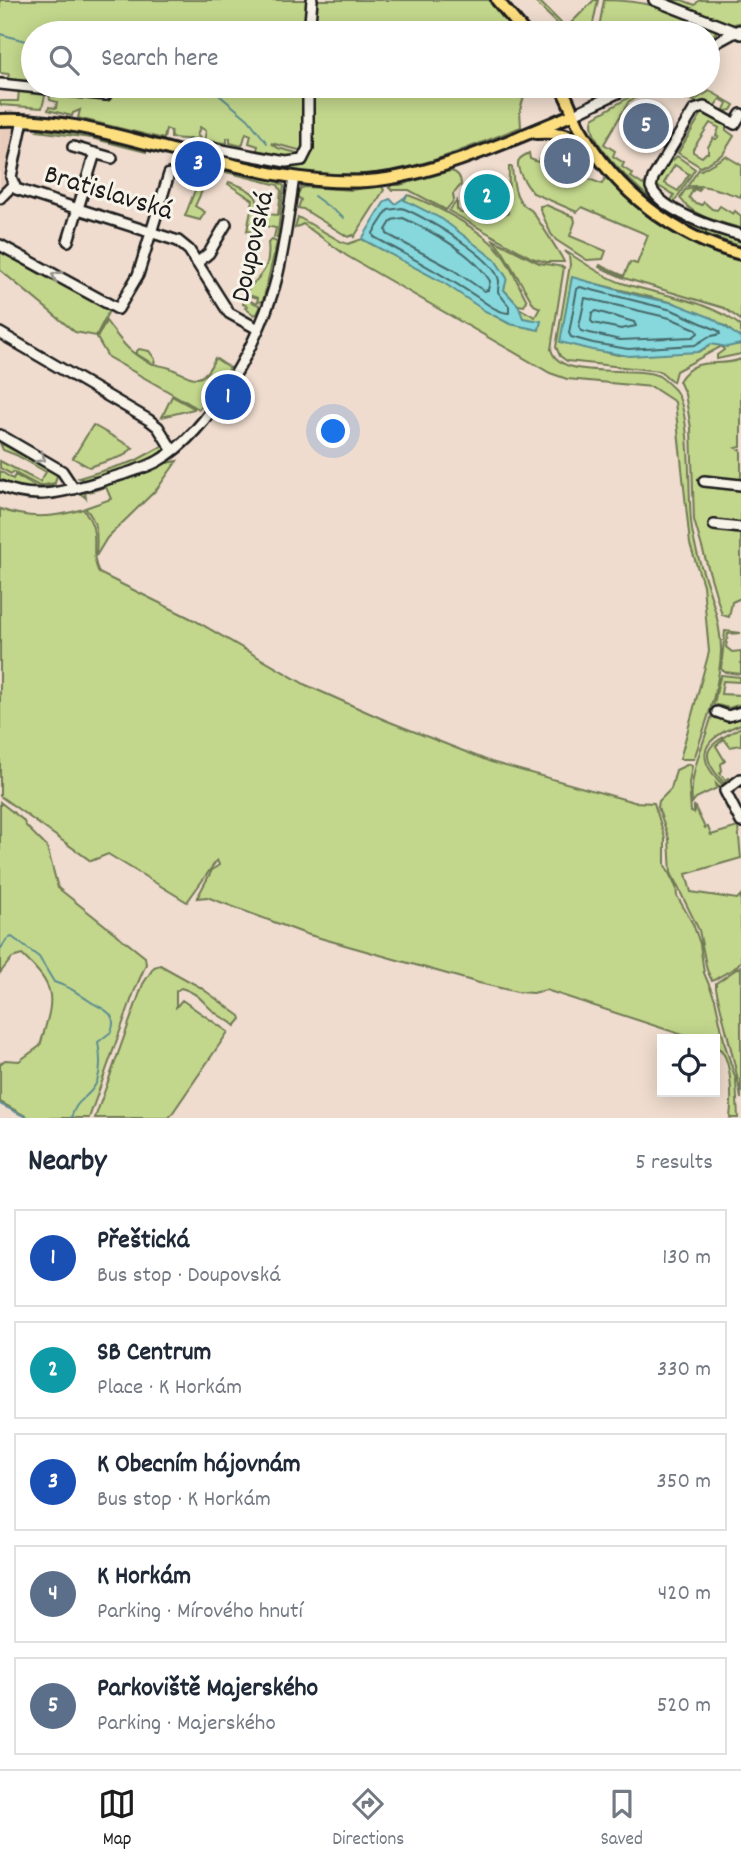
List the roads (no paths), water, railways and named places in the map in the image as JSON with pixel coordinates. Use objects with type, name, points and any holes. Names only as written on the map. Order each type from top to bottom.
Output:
[{"type":"main road","points":[[497,0],[515,21]]},
{"type":"main road","points":[[566,98],[600,160]]},
{"type":"main road","points":[[0,120],[52,121],[294,177],[362,181],[397,177],[452,161],[574,114]]},
{"type":"main road","points":[[526,133],[565,133],[578,140],[641,202],[669,223],[695,237],[741,254]]},
{"type":"street","points":[[310,21],[312,0]]},
{"type":"street","points":[[654,0],[710,21]]},
{"type":"street","points":[[720,25],[739,32]]},
{"type":"street","points":[[720,41],[739,32]]},
{"type":"street","points":[[0,84],[21,86]]},
{"type":"street","points":[[190,155],[192,145],[286,162],[302,160],[308,148],[308,98]]},
{"type":"street","points":[[574,114],[607,98]]},
{"type":"street","points":[[741,114],[738,126],[704,107],[694,110],[652,180],[651,187],[656,197],[686,215],[741,235]]},
{"type":"street","name":"Bratislavská","points":[[23,120],[11,177],[13,185],[21,192],[181,243],[229,313],[258,329]]},
{"type":"street","points":[[73,147],[112,158]]},
{"type":"street","points":[[68,241],[95,153]]},
{"type":"street","points":[[0,245],[118,309],[138,275],[169,174]]},
{"type":"street","name":"Doupovská","points":[[0,486],[19,493],[39,495],[74,489],[143,468],[173,451],[195,430],[228,387],[258,329],[278,276],[294,177]]},
{"type":"street","points":[[0,198],[13,185]]},
{"type":"street","points":[[197,263],[209,253],[226,224]]},
{"type":"street","points":[[0,334],[149,419],[173,451]]},
{"type":"street","points":[[0,435],[62,471],[74,489]]},
{"type":"street","points":[[704,481],[741,485]]},
{"type":"street","points":[[714,525],[741,528]]},
{"type":"street","points":[[716,712],[728,716],[741,712]]},
{"type":"street","points":[[741,779],[725,791],[741,822]]},
{"type":"water","points":[[408,195],[404,200],[442,219],[495,260],[507,278],[504,290],[518,305],[523,318],[541,321],[539,330],[510,324],[485,311],[444,283],[362,239],[385,201],[390,199],[395,204]]},
{"type":"water","points":[[572,277],[674,303],[712,318],[741,338],[741,344],[727,347],[711,344],[698,352],[629,356],[560,342]]},
{"type":"waterway","points":[[0,34],[21,40]]},
{"type":"waterway","points":[[223,98],[248,119],[267,143]]},
{"type":"waterway","points":[[314,196],[344,218]]},
{"type":"waterway","points":[[0,950],[7,939],[12,937],[39,957],[54,982],[102,1008],[113,1019],[111,1032],[98,1042],[100,1061],[95,1086],[77,1105],[71,1118]]},
{"type":"waterway","points":[[0,1104],[28,1118]]},
{"type":"place","name":"Parkoviště Majerského","points":[[646,126]]},
{"type":"place","name":"K Horkám","points":[[567,161]]},
{"type":"place","name":"K Obecním hájovnám","points":[[198,164]]},
{"type":"place","name":"SB Centrum","points":[[487,197]]},
{"type":"place","name":"Přeštická","points":[[228,397]]}]
